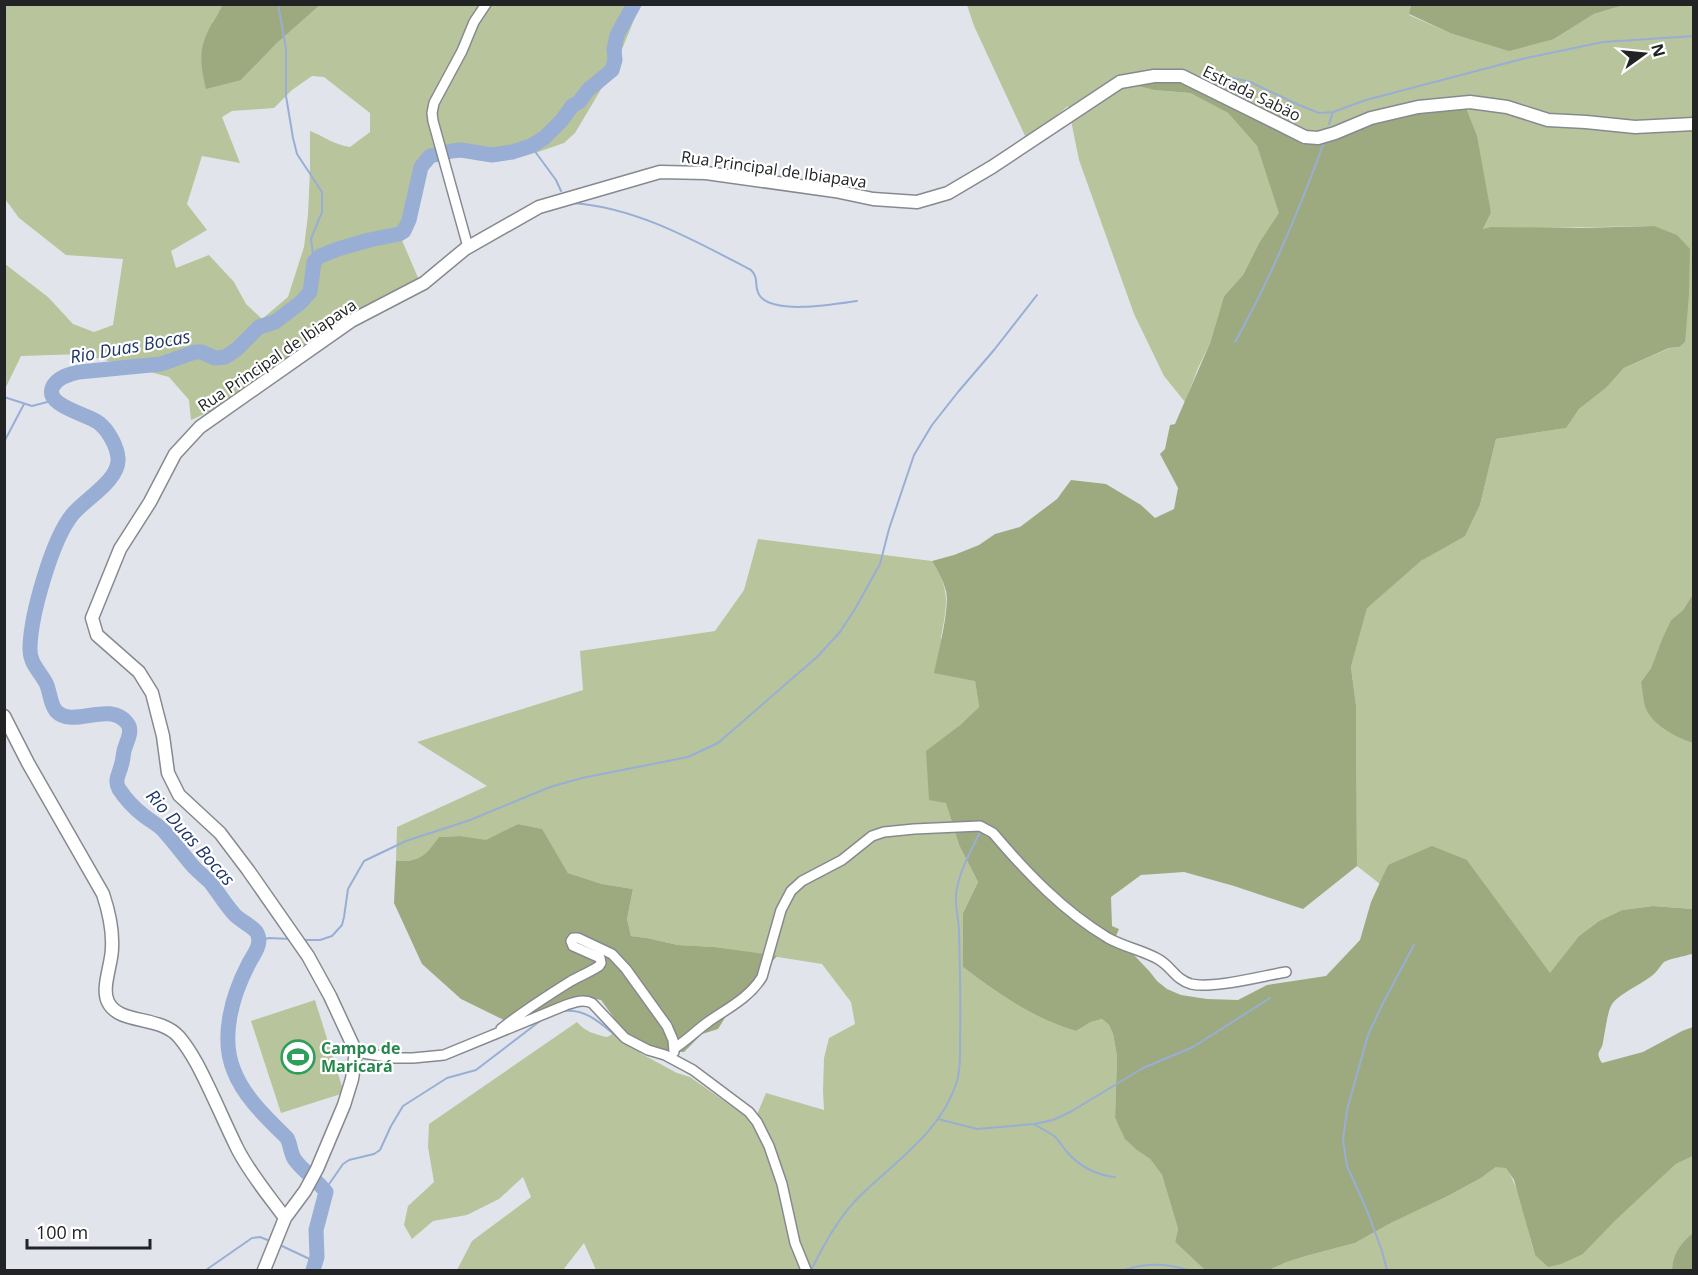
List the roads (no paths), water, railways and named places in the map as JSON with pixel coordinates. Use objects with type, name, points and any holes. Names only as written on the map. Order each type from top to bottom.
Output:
[{"type":"street","points":[[468,246],[432,117],[434,103],[459,57],[474,22],[486,4]]},
{"type":"street","name":"Estrada Sabäo","points":[[1055,126],[1120,82],[1154,76],[1182,76],[1305,137],[1318,138],[1371,118],[1419,107],[1470,102],[1507,107],[1548,120],[1635,127],[1694,124]]},
{"type":"street","name":"Rua Principal de Ibiapava","points":[[356,1052],[330,996],[288,928],[220,833],[179,795],[168,773],[163,736],[152,693],[139,672],[97,635],[92,618],[120,549],[150,502],[175,454],[200,427],[351,321],[424,284],[468,246],[539,207],[660,172],[705,173],[835,191],[873,199],[917,202],[948,193],[1055,126]]},
{"type":"street","points":[[4,716],[28,763],[103,894],[112,938],[111,960],[105,991],[107,1001],[121,1015],[158,1023],[170,1028],[179,1036],[205,1078],[242,1157],[285,1218]]},
{"type":"street","points":[[675,1048],[708,1022],[749,995],[762,977],[781,910],[794,888],[802,880],[842,860],[872,836],[884,832],[981,826],[993,834],[1036,881],[1080,920],[1127,948],[1146,953],[1162,961],[1176,977],[1191,984],[1227,983],[1286,972]]},
{"type":"street","points":[[495,1034],[520,1014],[573,980],[600,966],[600,958],[573,946],[571,941],[575,938],[612,954],[639,987],[667,1026],[675,1048],[672,1059]]},
{"type":"street","points":[[264,1270],[285,1218],[305,1191],[317,1169],[344,1105],[352,1079],[356,1052],[394,1058],[434,1056],[453,1052],[566,1005],[587,1001],[596,1005],[625,1038],[672,1059],[702,1076],[749,1112],[757,1122],[769,1146],[782,1184],[795,1243],[806,1270]]},
{"type":"waterway","points":[[278,4],[286,49],[286,96],[293,138],[297,154],[322,192],[322,212],[311,239],[314,262]]},
{"type":"waterway","name":"Rio Duas Bocas","points":[[313,1270],[317,1257],[316,1230],[326,1192],[295,1160],[287,1138],[244,1090],[238,1081],[230,1058],[228,1031],[233,1003],[242,977],[255,953],[259,937],[253,928],[234,914],[210,882],[194,867],[163,830],[136,809],[119,789],[117,778],[130,733],[127,723],[111,714],[63,716],[52,705],[46,683],[31,658],[31,633],[38,597],[57,542],[72,515],[108,481],[117,466],[118,458],[114,443],[102,426],[60,404],[54,399],[53,386],[61,378],[75,373],[161,364],[195,352],[215,358],[225,357],[237,349],[259,327],[275,322],[300,303],[310,292],[314,262],[320,256],[404,231],[409,220],[421,167],[430,156],[461,150],[492,155],[512,152],[531,146],[544,138],[572,106],[612,70],[617,35],[634,4]]},
{"type":"waterway","points":[[1207,72],[1250,82],[1319,113],[1333,112],[1366,100],[1522,59],[1603,42],[1694,36]]},
{"type":"waterway","points":[[1329,124],[1333,112]]},
{"type":"waterway","points":[[1235,342],[1284,244],[1324,142]]},
{"type":"waterway","points":[[531,146],[556,180],[561,191]]},
{"type":"waterway","points":[[573,203],[597,206],[643,219],[709,248],[751,270],[754,273],[758,293],[767,302],[791,307],[806,307],[857,301]]},
{"type":"waterway","points":[[302,940],[320,940],[332,936],[342,925],[348,889],[364,861],[406,841],[470,820],[550,787],[582,778],[688,757],[718,743],[817,657],[840,632],[880,564],[889,529],[914,455],[932,425],[1037,295]]},
{"type":"waterway","points":[[4,397],[32,406],[55,400]]},
{"type":"waterway","points":[[4,442],[24,404]]},
{"type":"waterway","points":[[811,1270],[833,1230],[853,1203],[930,1130],[950,1099],[957,1081],[960,1061],[960,1000],[956,895],[962,870],[980,832]]},
{"type":"waterway","points":[[258,941],[269,938],[291,939]]},
{"type":"waterway","points":[[1387,1270],[1366,1208],[1347,1166],[1343,1140],[1347,1110],[1368,1035],[1414,945]]},
{"type":"waterway","points":[[938,1119],[977,1129],[1053,1120],[1143,1068],[1193,1047],[1270,998]]},
{"type":"waterway","points":[[563,1011],[588,1015],[620,1039]]},
{"type":"waterway","points":[[325,1190],[343,1164],[380,1150],[403,1106],[447,1078],[476,1070],[544,1018]]},
{"type":"waterway","points":[[1034,1124],[1054,1136],[1082,1165],[1094,1172],[1115,1177]]},
{"type":"waterway","points":[[206,1270],[252,1238],[260,1237],[270,1241]]},
{"type":"waterway","points":[[282,1246],[316,1262]]},
{"type":"waterway","points":[[1124,1270],[1156,1265],[1188,1270]]},
{"type":"place","name":"Campo de Maricará","points":[[298,1057]]}]
